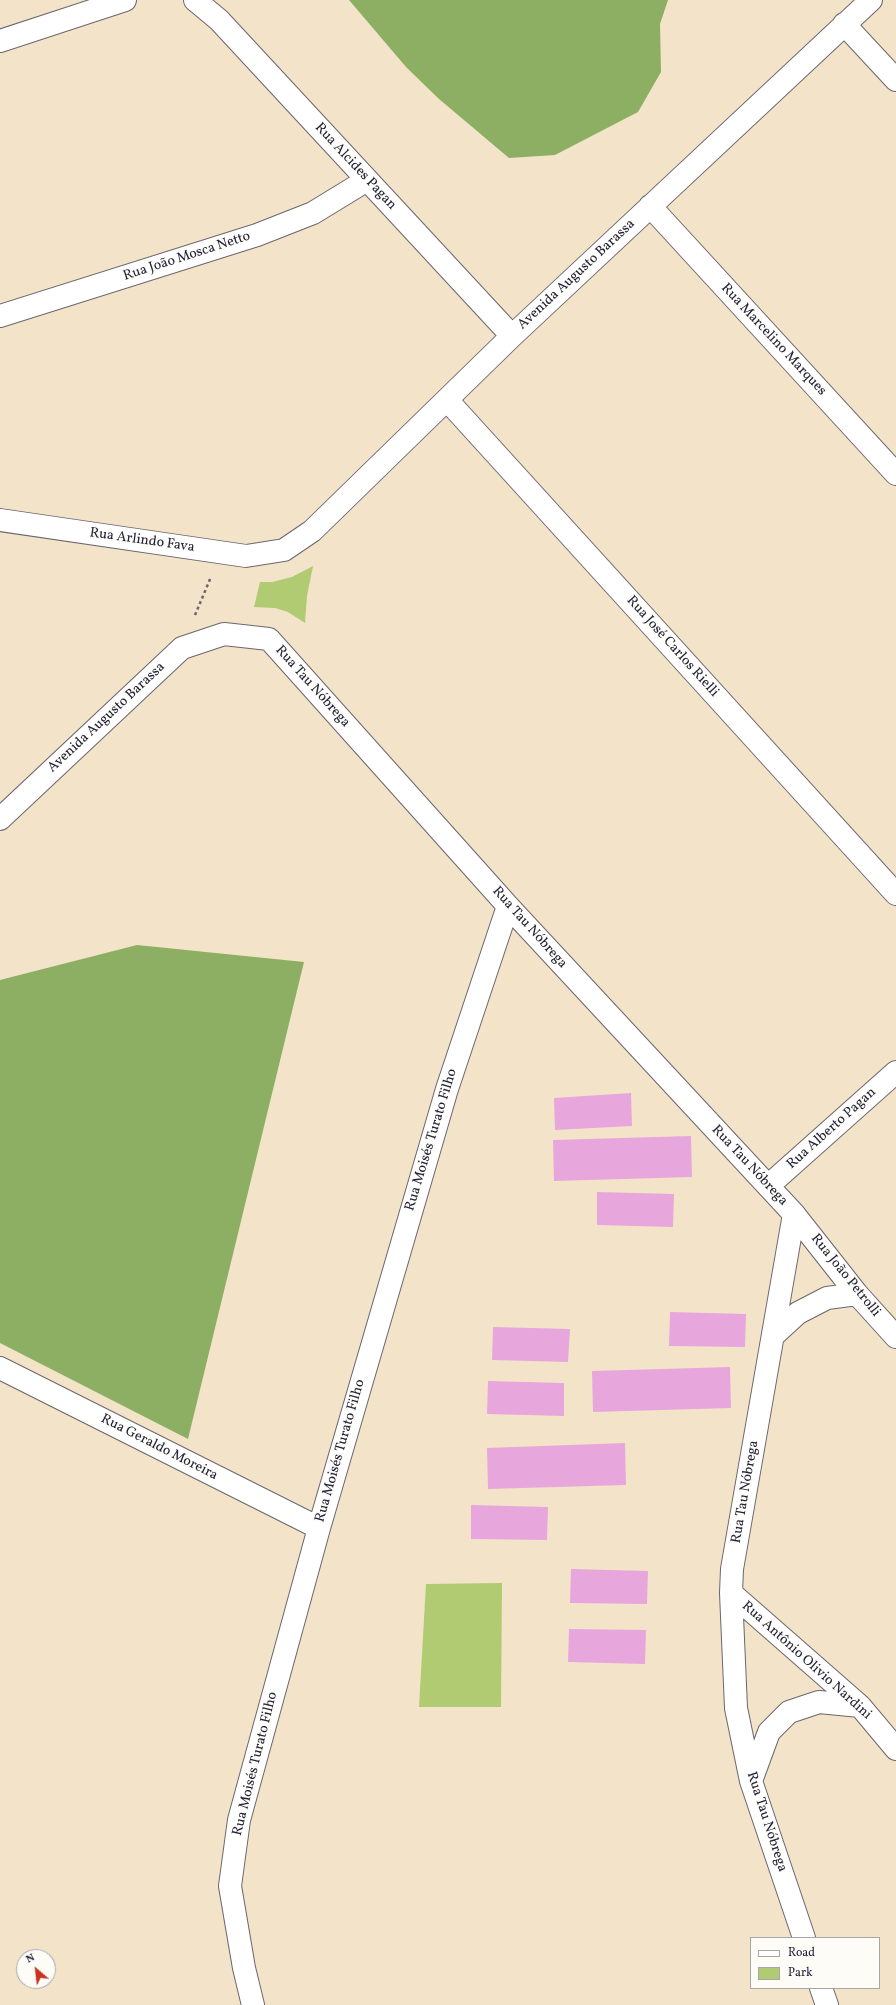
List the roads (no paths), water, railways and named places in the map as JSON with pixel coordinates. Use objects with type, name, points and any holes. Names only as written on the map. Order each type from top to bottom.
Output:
[{"type":"street","points":[[0,41],[125,0]]},
{"type":"street","name":"Rua Alcides Pagan","points":[[195,0],[218,10],[367,180],[512,336]]},
{"type":"street","name":"Avenida Augusto Barassa","points":[[284,550],[312,531],[512,336],[871,0]]},
{"type":"street","points":[[844,24],[896,80]]},
{"type":"street","name":"Rua João Mosca Netto","points":[[0,316],[257,235],[313,213],[367,180]]},
{"type":"street","name":"Rua Marcelino Marques","points":[[650,206],[896,474]]},
{"type":"street","name":"Rua José Carlos Rielli","points":[[447,400],[896,894]]},
{"type":"street","name":"Rua Arlindo Fava","points":[[0,520],[246,556],[284,550]]},
{"type":"street","name":"Avenida Augusto Barassa","points":[[0,819],[182,648],[224,634]]},
{"type":"street","name":"Rua Tau Nóbrega","points":[[224,634],[269,640],[508,906],[794,1214],[732,1569],[730,1593],[736,1708],[751,1781],[804,1937]]},
{"type":"street","name":"Rua Moisés Turato Filho","points":[[253,2005],[244,1968],[230,1886],[239,1820],[318,1528],[447,1089],[508,906]]},
{"type":"street","name":"Rua Alberto Pagan","points":[[768,1186],[896,1072]]},
{"type":"street","name":"Rua João Petrolli","points":[[794,1214],[857,1294],[896,1337]]},
{"type":"street","points":[[773,1336],[798,1313],[827,1298],[857,1294]]},
{"type":"street","name":"Rua Geraldo Moreira","points":[[0,1368],[318,1528]]},
{"type":"street","name":"Rua Antônio Olivio Nardini","points":[[730,1593],[860,1706],[896,1749]]},
{"type":"street","points":[[751,1781],[769,1732],[789,1712],[820,1702],[860,1706]]},
{"type":"street","points":[[821,1989],[827,2005]]}]
